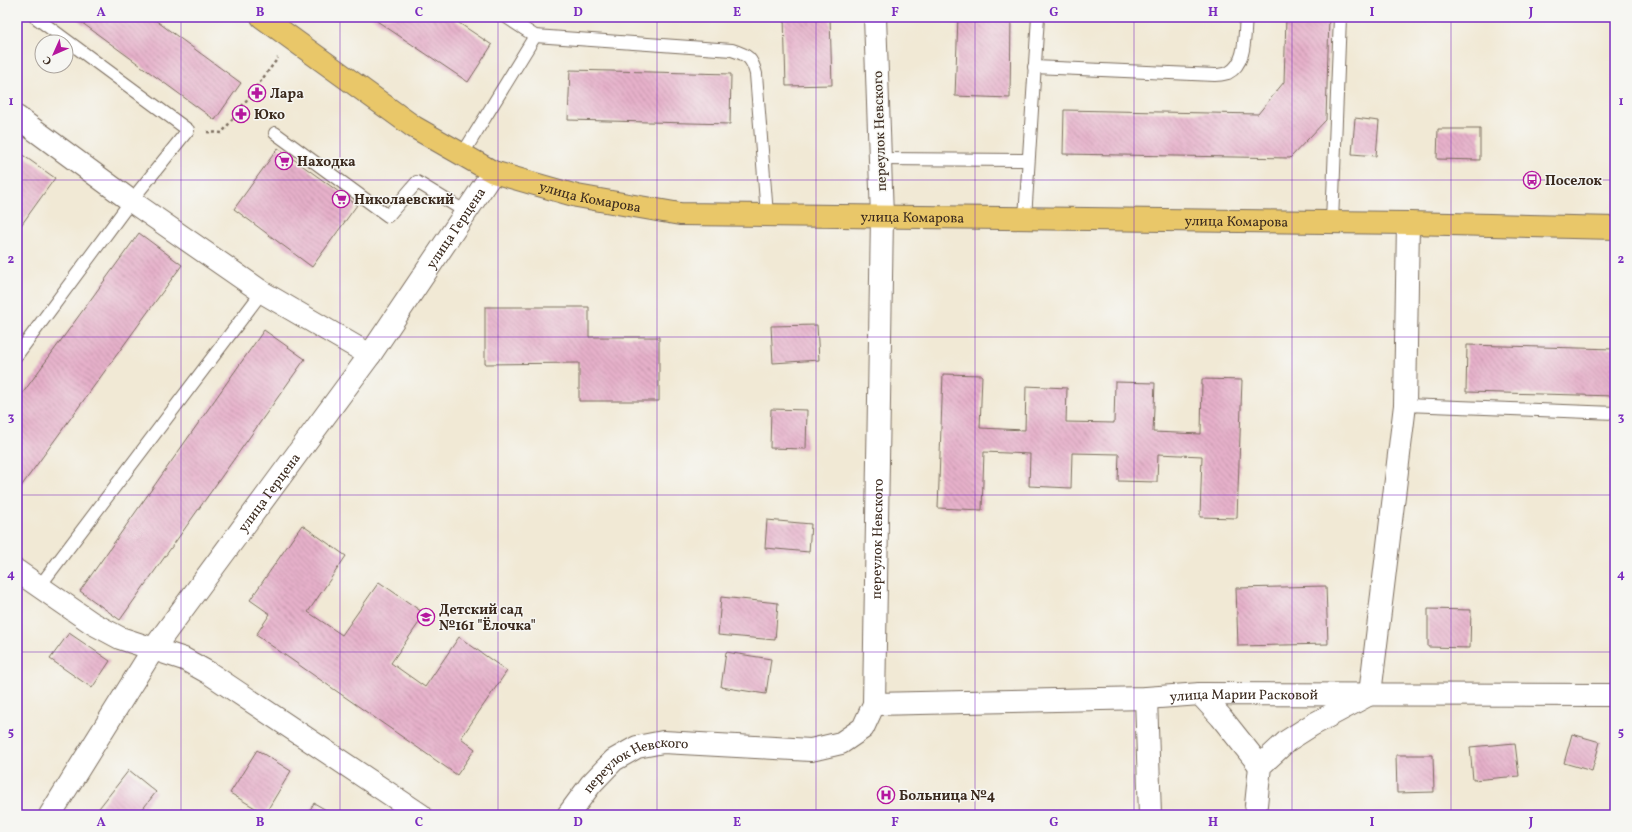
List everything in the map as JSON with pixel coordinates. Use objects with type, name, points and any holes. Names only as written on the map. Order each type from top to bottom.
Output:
[{"type":"main road","name":"улица Комарова","points":[[267,18],[414,127],[493,172],[577,196],[680,214],[1408,223],[1615,228]]},
{"type":"street","name":"переулок Невского","points":[[568,815],[591,784],[614,760],[637,747],[663,742],[811,750],[841,744],[863,728],[874,704],[882,217],[875,17]]},
{"type":"street","points":[[17,117],[130,201],[262,292],[370,355]]},
{"type":"street","name":"улица Герцена","points":[[50,815],[154,648],[370,355],[493,172]]},
{"type":"street","points":[[1256,805],[1260,766],[1287,741],[1312,725],[1370,694],[1405,405],[1408,223]]},
{"type":"street","points":[[17,571],[92,623],[120,638],[184,659],[209,673],[421,815]]},
{"type":"street","points":[[1200,694],[1221,717],[1260,766]]},
{"type":"street","name":"улица Марии Расковой","points":[[874,704],[1146,698],[1200,694],[1615,695]]},
{"type":"street","points":[[1146,698],[1150,815]]},
{"type":"lane","points":[[17,355],[130,201],[188,130],[35,17]]},
{"type":"lane","points":[[506,17],[535,36],[732,50],[744,54],[753,62],[756,74],[767,215]]},
{"type":"lane","points":[[1025,218],[1038,17]]},
{"type":"lane","points":[[1034,67],[1215,75],[1228,72],[1238,64],[1242,51],[1246,17]]},
{"type":"lane","points":[[1332,222],[1340,17]]},
{"type":"lane","points":[[462,155],[535,36]]},
{"type":"lane","points":[[275,133],[388,216],[417,182],[466,212]]},
{"type":"lane","points":[[880,159],[1028,160]]},
{"type":"lane","points":[[40,587],[262,292]]},
{"type":"lane","points":[[1405,405],[1615,413]]},
{"type":"path","points":[[188,130],[222,133],[280,55]]},
{"type":"building","points":[[74,17],[151,17],[241,83],[215,120]]},
{"type":"building","points":[[371,17],[450,17],[492,45],[468,82]]},
{"type":"building","points":[[784,17],[830,17],[832,85],[786,86]]},
{"type":"building","points":[[958,17],[1011,17],[1010,98],[955,96]]},
{"type":"building","points":[[1286,17],[1329,17],[1326,120],[1290,158],[1063,154],[1064,110],[1258,114],[1284,82]]},
{"type":"building","points":[[1436,17],[1462,17],[1462,18],[1437,21]]},
{"type":"building","points":[[570,70],[731,74],[730,124],[568,120]]},
{"type":"building","points":[[1355,118],[1379,121],[1376,156],[1352,154]]},
{"type":"building","points":[[1438,129],[1480,129],[1480,160],[1437,159]]},
{"type":"building","points":[[278,148],[357,205],[312,267],[234,209]]},
{"type":"building","points":[[17,151],[55,178],[17,231]]},
{"type":"building","points":[[139,233],[182,265],[17,492],[17,401]]},
{"type":"building","points":[[485,307],[589,307],[589,337],[659,337],[659,401],[579,401],[579,363],[485,364]]},
{"type":"building","points":[[817,325],[819,360],[773,363],[771,326]]},
{"type":"building","points":[[264,330],[305,359],[120,620],[80,591]]},
{"type":"building","points":[[1467,345],[1615,349],[1615,396],[1466,392]]},
{"type":"building","points":[[943,374],[982,375],[980,428],[1025,430],[1026,386],[1067,388],[1066,422],[1114,423],[1115,382],[1155,383],[1153,432],[1201,434],[1202,379],[1242,380],[1237,518],[1200,517],[1202,456],[1158,454],[1157,482],[1118,481],[1119,454],[1072,453],[1071,488],[1029,486],[1030,454],[984,452],[982,510],[938,508]]},
{"type":"building","points":[[771,409],[807,410],[806,449],[770,448]]},
{"type":"building","points":[[767,520],[811,524],[809,552],[765,548]]},
{"type":"building","points":[[302,525],[346,556],[308,612],[342,635],[379,582],[425,614],[391,663],[425,687],[459,637],[507,671],[461,738],[475,749],[457,775],[256,635],[270,614],[250,600]]},
{"type":"building","points":[[1326,586],[1328,644],[1238,646],[1236,588]]},
{"type":"building","points":[[721,597],[778,603],[775,640],[718,635]]},
{"type":"building","points":[[1428,609],[1471,610],[1470,648],[1428,647]]},
{"type":"building","points":[[69,633],[110,661],[92,688],[50,659]]},
{"type":"building","points":[[726,652],[771,659],[766,694],[721,687]]},
{"type":"building","points":[[1572,734],[1600,742],[1592,771],[1564,763]]},
{"type":"building","points":[[1515,743],[1519,776],[1473,780],[1470,747]]},
{"type":"building","points":[[257,750],[291,771],[265,814],[230,793]]},
{"type":"building","points":[[1396,755],[1433,755],[1434,792],[1397,793]]},
{"type":"building","points":[[129,770],[156,792],[138,815],[100,815],[96,812]]},
{"type":"building","points":[[314,803],[335,815],[307,815]]},
{"type":"place","name":"Лара","points":[[257,93]]},
{"type":"place","name":"Юко","points":[[241,114]]},
{"type":"place","name":"Находка","points":[[284,161]]},
{"type":"place","name":"Поселок","points":[[1532,180]]},
{"type":"place","name":"Николаевский","points":[[341,199]]},
{"type":"place","name":"Детский сад №161 \"Ёлочка\"","points":[[426,617]]},
{"type":"place","name":"Больница №4","points":[[886,795]]}]
